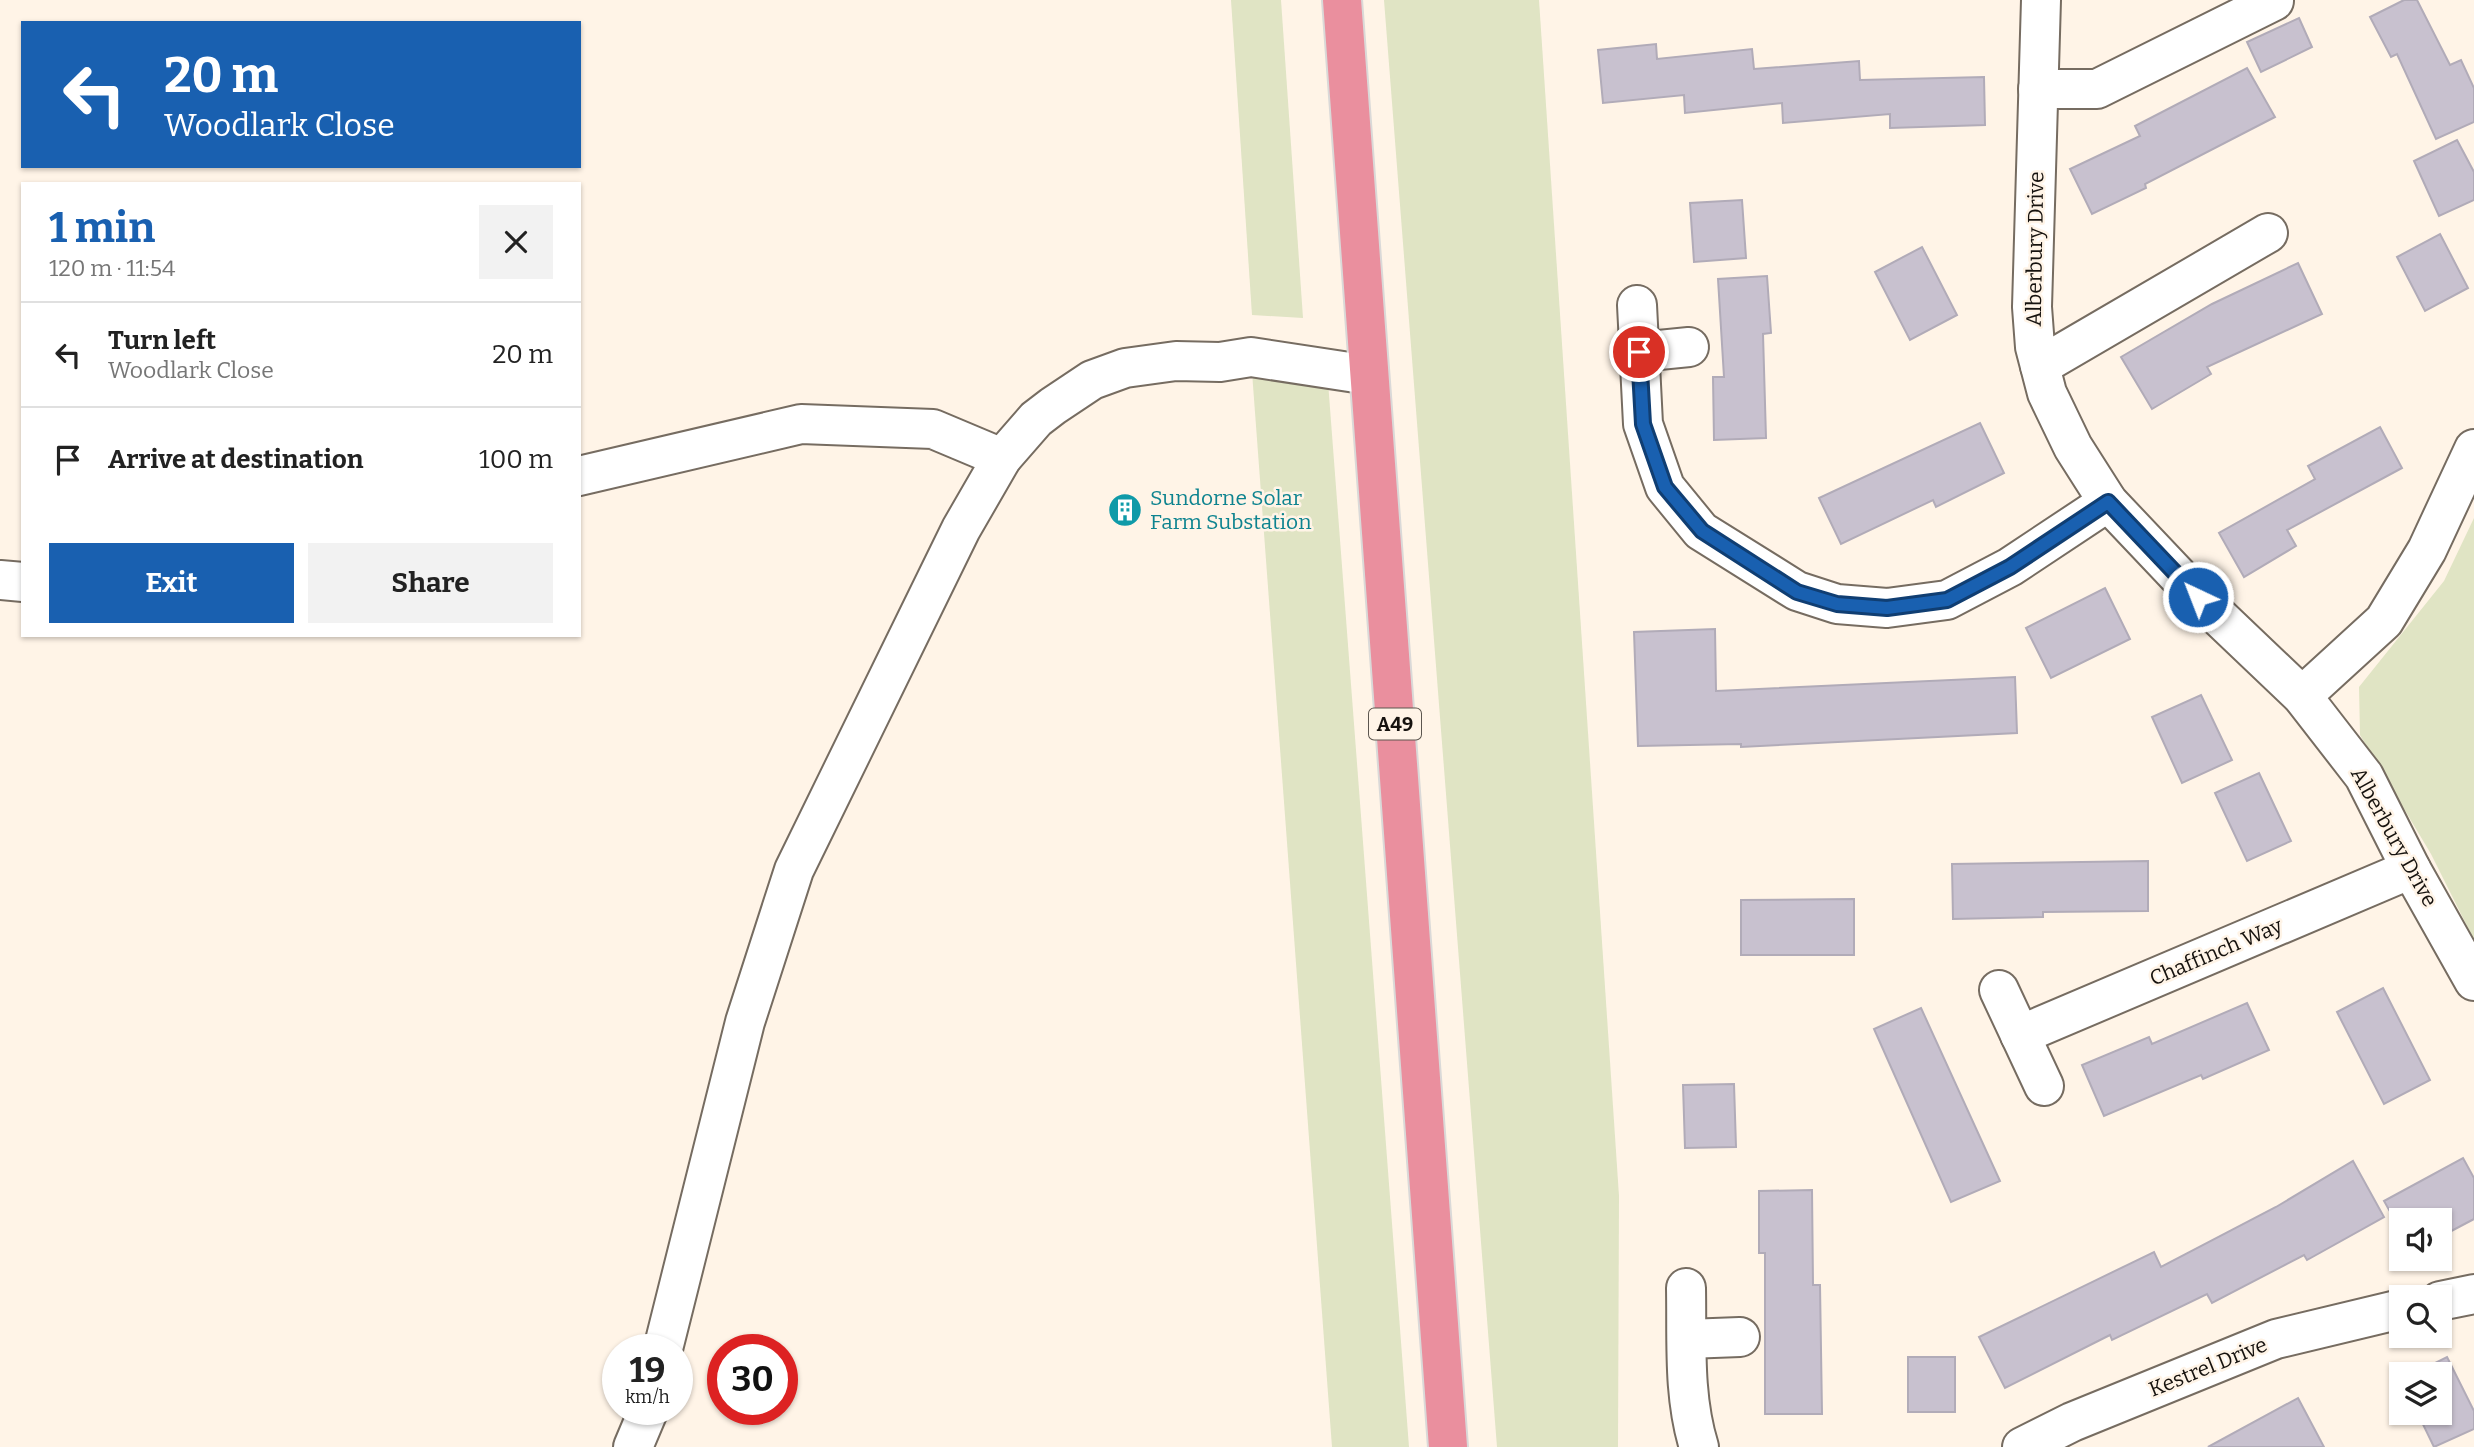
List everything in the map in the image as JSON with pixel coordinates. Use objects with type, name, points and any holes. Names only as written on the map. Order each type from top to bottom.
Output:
[{"type":"highway","name":"A49","points":[[1342,0],[1448,1447]]},
{"type":"street","name":"Alberbury Drive","points":[[2035,0],[2038,89],[2032,307],[2035,347],[2047,393],[2073,447],[2108,502],[2198,597],[2302,696],[2364,776],[2411,869],[2474,981]]},
{"type":"street","points":[[2038,89],[2097,89],[2274,1]]},
{"type":"street","points":[[2040,366],[2268,233]]},
{"type":"street","points":[[1637,304],[1643,424],[1665,487],[1702,531],[1797,592],[1837,604],[1887,608],[1947,600],[2010,567],[2108,502]]},
{"type":"street","points":[[1639,352],[1689,348]]},
{"type":"street","points":[[667,1334],[745,1021],[794,870],[961,529],[1002,458],[1036,419],[1053,406],[1092,380],[1125,368],[1176,361],[1220,362],[1251,357],[1369,375]]},
{"type":"street","points":[[581,476],[801,424],[933,429],[1002,458]]},
{"type":"street","points":[[2302,696],[2384,621],[2427,550],[2474,449]]},
{"type":"street","points":[[0,580],[21,582]]},
{"type":"street","name":"Chaffinch Way","points":[[2020,1035],[2411,869]]},
{"type":"street","points":[[1999,990],[2044,1086]]},
{"type":"street","points":[[1686,1288],[1686,1361],[1691,1414],[1699,1447]]},
{"type":"street","points":[[2452,1299],[2474,1294]]},
{"type":"street","name":"Kestrel Drive","points":[[2022,1447],[2072,1422],[2276,1339],[2389,1312]]},
{"type":"street","points":[[1687,1339],[1740,1337]]},
{"type":"street","points":[[633,1447],[642,1425]]},
{"type":"green space","points":[[1231,0],[1281,0],[1303,318],[1252,315]]},
{"type":"green space","points":[[1384,0],[1539,0],[1619,1196],[1618,1447],[1497,1447]]},
{"type":"green space","points":[[1252,372],[1328,382],[1409,1447],[1332,1447]]},
{"type":"green space","points":[[2474,518],[2474,940],[2431,854],[2360,735],[2359,687],[2444,581]]},
{"type":"building","points":[[2404,0],[2417,0],[2450,65],[2461,60],[2474,88],[2474,122],[2436,139],[2397,54],[2391,57],[2370,17]]},
{"type":"building","points":[[2299,18],[2312,47],[2261,72],[2247,42]]},
{"type":"building","points":[[1656,44],[1657,59],[1752,49],[1754,69],[1859,61],[1860,80],[1984,77],[1985,125],[1890,128],[1890,114],[1783,123],[1782,103],[1685,113],[1684,95],[1603,103],[1598,50]]},
{"type":"building","points":[[2247,68],[2275,117],[2145,184],[2146,188],[2092,214],[2070,169],[2140,136],[2135,126]]},
{"type":"building","points":[[2457,140],[2474,172],[2474,200],[2439,216],[2414,161]]},
{"type":"building","points":[[1742,200],[1746,258],[1694,262],[1690,203]]},
{"type":"building","points":[[2440,234],[2468,288],[2425,311],[2397,257]]},
{"type":"building","points":[[1922,247],[1957,315],[1910,340],[1875,272]]},
{"type":"building","points":[[2298,263],[2322,314],[2207,367],[2211,374],[2152,409],[2121,357],[2212,304]]},
{"type":"building","points":[[1767,276],[1771,333],[1763,334],[1766,438],[1714,440],[1713,377],[1724,377],[1718,279]]},
{"type":"building","points":[[1980,423],[2004,473],[1936,507],[1933,500],[1841,544],[1819,498]]},
{"type":"building","points":[[2380,427],[2402,468],[2287,530],[2296,546],[2244,577],[2219,533],[2315,479],[2308,466]]},
{"type":"building","points":[[2105,588],[2130,639],[2051,678],[2026,628]]},
{"type":"building","points":[[1715,629],[1716,691],[2015,677],[2017,733],[1741,747],[1741,744],[1638,746],[1634,632]]},
{"type":"building","points":[[2201,695],[2232,760],[2182,783],[2152,717]]},
{"type":"building","points":[[2259,773],[2291,841],[2247,861],[2215,793]]},
{"type":"building","points":[[2148,861],[2148,911],[2043,912],[2043,917],[1953,919],[1952,864]]},
{"type":"building","points":[[1854,899],[1854,955],[1741,955],[1741,900]]},
{"type":"building","points":[[2383,988],[2430,1080],[2384,1104],[2337,1012]]},
{"type":"building","points":[[2247,1003],[2269,1050],[2203,1079],[2201,1075],[2104,1116],[2082,1065],[2149,1037],[2152,1044]]},
{"type":"building","points":[[1921,1008],[2000,1181],[1951,1202],[1874,1029]]},
{"type":"building","points":[[1734,1084],[1736,1147],[1685,1148],[1683,1085]]},
{"type":"building","points":[[2463,1158],[2474,1178],[2474,1219],[2452,1231],[2452,1208],[2389,1210],[2384,1201]]},
{"type":"building","points":[[2353,1161],[2384,1217],[2307,1260],[2304,1255],[2212,1303],[2207,1294],[2112,1340],[2110,1335],[2005,1388],[1979,1337],[2154,1252],[2161,1267],[2276,1207]]},
{"type":"building","points":[[1812,1190],[1813,1285],[1820,1285],[1822,1414],[1765,1414],[1765,1253],[1759,1253],[1759,1191]]},
{"type":"building","points":[[1908,1357],[1955,1357],[1955,1412],[1908,1412]]},
{"type":"building","points":[[2447,1357],[2450,1362],[2437,1362]]},
{"type":"building","points":[[2452,1367],[2474,1411],[2474,1429],[2434,1447],[2423,1425],[2452,1425]]},
{"type":"building","points":[[2298,1398],[2324,1447],[2208,1447]]},
{"type":"place","name":"Sundorne Solar Farm Substation","points":[[1125,510]]},
{"type":"route","points":[[1639,352],[1643,424],[1665,487],[1702,531],[1797,592],[1837,604],[1887,608],[1947,600],[2010,567],[2108,502],[2198,597]]}]
